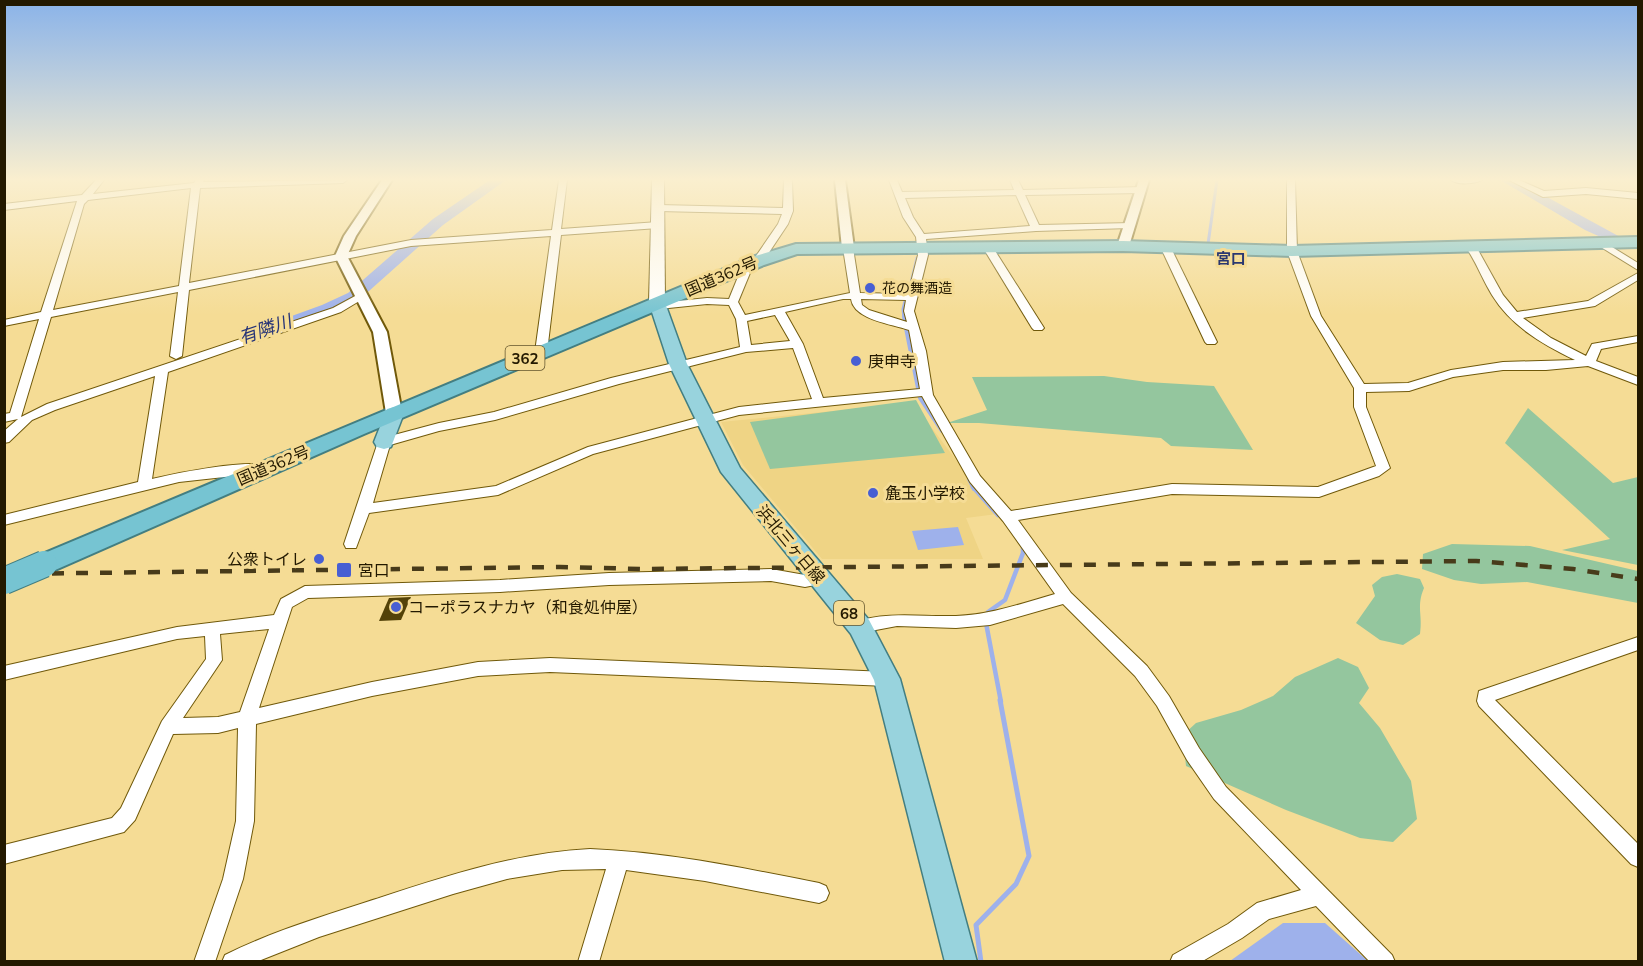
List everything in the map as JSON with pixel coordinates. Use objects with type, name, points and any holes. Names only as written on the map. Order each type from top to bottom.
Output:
[{"type":"highway","name":"国道362号","points":[[4,581],[758,261],[796,249],[848,248],[922,242],[987,246],[1164,246],[1292,251],[1638,242]]},
{"type":"main road","points":[[658,225],[658,304]]},
{"type":"main road","name":"浜北三ヶ日線","points":[[658,304],[678,364],[731,472],[860,627],[887,679],[961,962]]},
{"type":"main road","points":[[384,442],[394,414]]},
{"type":"street","points":[[4,439],[17,417],[74,225]]},
{"type":"street","points":[[177,356],[192,225]]},
{"type":"street","points":[[341,256],[357,225]]},
{"type":"street","points":[[541,352],[556,225]]},
{"type":"street","points":[[4,323],[414,243],[657,225]]},
{"type":"street","points":[[746,349],[741,319],[733,302],[745,272],[758,261],[782,225]]},
{"type":"street","points":[[845,225],[857,306],[865,312],[914,328]]},
{"type":"street","points":[[913,225],[922,242],[909,311],[914,328],[923,391],[975,479],[1008,517],[1065,597],[1084,612],[1141,671],[1163,701],[1193,754],[1220,793],[1385,962]]},
{"type":"street","points":[[922,242],[1036,228],[1127,225]]},
{"type":"street","points":[[1124,246],[1129,225]]},
{"type":"street","points":[[1008,517],[1172,489],[1319,492],[1383,468],[1360,407],[1360,388],[1316,316],[1292,251],[1292,225]]},
{"type":"street","points":[[1599,242],[1638,267]]},
{"type":"street","points":[[987,246],[1038,328]]},
{"type":"street","points":[[1164,246],[1211,342]]},
{"type":"street","points":[[1470,246],[1478,256],[1500,300],[1513,316],[1543,337],[1590,362],[1638,381]]},
{"type":"street","points":[[341,256],[380,332],[394,414]]},
{"type":"street","points":[[1513,316],[1591,304],[1638,276]]},
{"type":"street","points":[[17,417],[162,371],[337,310],[360,295]]},
{"type":"street","points":[[741,319],[843,296],[913,297]]},
{"type":"street","points":[[658,304],[733,302]]},
{"type":"street","points":[[779,312],[797,344],[819,402]]},
{"type":"street","points":[[1590,362],[1596,346],[1638,339]]},
{"type":"street","points":[[351,544],[384,442],[439,427],[495,416],[678,364],[746,349],[797,344]]},
{"type":"street","points":[[1360,388],[1409,387],[1451,374],[1503,366],[1546,366],[1590,362]]},
{"type":"street","points":[[144,485],[162,371]]},
{"type":"street","points":[[364,509],[498,490],[588,451],[739,411],[923,391]]},
{"type":"street","points":[[4,520],[197,474],[249,468],[264,469]]},
{"type":"street","points":[[204,962],[233,879],[245,821],[247,718],[286,603],[305,592],[322,590],[500,586],[609,579],[771,574],[805,581],[820,579]]},
{"type":"street","points":[[860,627],[897,620],[983,619],[1060,601],[1065,597]]},
{"type":"street","points":[[4,673],[177,633],[280,621]]},
{"type":"street","points":[[4,855],[117,826],[128,814],[168,726],[214,660],[212,628]]},
{"type":"street","points":[[1638,644],[1485,696],[1485,701],[1638,857]]},
{"type":"street","points":[[168,726],[218,725],[372,690],[506,666],[572,666],[887,679]]},
{"type":"street","points":[[232,962],[267,944],[463,880],[546,862],[619,860],[732,876],[819,893]]},
{"type":"street","points":[[588,962],[619,860]]},
{"type":"street","points":[[1180,962],[1235,931],[1264,910],[1320,895]]},
{"type":"shaded area","name":"麁玉小学校","points":[[913,403],[997,514],[966,518],[983,559],[822,559],[743,465],[721,422]]},
{"type":"green space","points":[[1104,376],[1147,382],[1214,386],[1253,450],[1171,446],[1161,438],[979,423],[947,423],[987,410],[972,377]]},
{"type":"green space","points":[[916,400],[945,453],[770,469],[750,422]]},
{"type":"green space","points":[[1528,408],[1613,483],[1638,477],[1638,565],[1562,550],[1610,539],[1505,443]]},
{"type":"green space","points":[[1452,544],[1530,546],[1638,571],[1638,603],[1527,582],[1481,584],[1454,580],[1422,569],[1423,554]]},
{"type":"green space","points":[[1397,574],[1420,579],[1424,588],[1420,600],[1420,634],[1403,645],[1380,640],[1356,623],[1375,596],[1372,585],[1382,577]]},
{"type":"green space","points":[[1338,658],[1358,667],[1369,688],[1359,703],[1380,728],[1411,781],[1417,819],[1393,842],[1360,838],[1286,810],[1186,766],[1183,735],[1196,723],[1241,710],[1273,696],[1295,677]]},
{"type":"water","points":[[958,527],[964,545],[918,550],[912,531]]},
{"type":"water","points":[[1283,923],[1325,923],[1368,961],[1230,961]]},
{"type":"building","name":"コーポラスナカヤ（和食処仲屋）","points":[[411,597],[401,620],[379,621],[389,598]]},
{"type":"waterway","name":"有隣川","points":[[273,329],[328,309],[354,296],[435,225]]},
{"type":"waterway","points":[[1208,244],[1211,225]]},
{"type":"waterway","points":[[1587,225],[1614,238]]},
{"type":"waterway","points":[[908,295],[917,258]]},
{"type":"waterway","points":[[904,318],[903,309],[906,297]]},
{"type":"waterway","points":[[904,316],[905,322]]},
{"type":"waterway","points":[[906,328],[920,398],[942,431]]},
{"type":"waterway","points":[[969,479],[973,487]]},
{"type":"waterway","points":[[973,487],[998,515]]},
{"type":"waterway","points":[[987,616],[988,612],[1005,600],[1023,553],[1023,546]]},
{"type":"waterway","points":[[986,623],[1001,702]]},
{"type":"waterway","points":[[981,962],[976,925],[1016,884],[1029,856],[1000,700]]},
{"type":"railway","points":[[4,574],[560,567],[643,569],[1476,561],[1573,569],[1638,579]]},
{"type":"place","name":"花の舞酒造","points":[[870,288]]},
{"type":"place","name":"庚申寺","points":[[856,361]]},
{"type":"place","name":"麁玉小学校","points":[[873,493]]},
{"type":"place","name":"公衆トイレ","points":[[319,559]]},
{"type":"place","name":"宮口","points":[[344,570]]},
{"type":"place","name":"コーポラスナカヤ（和食処仲屋）","points":[[396,607]]},
{"type":"district","name":"宮口","points":[[1231,258]]}]
